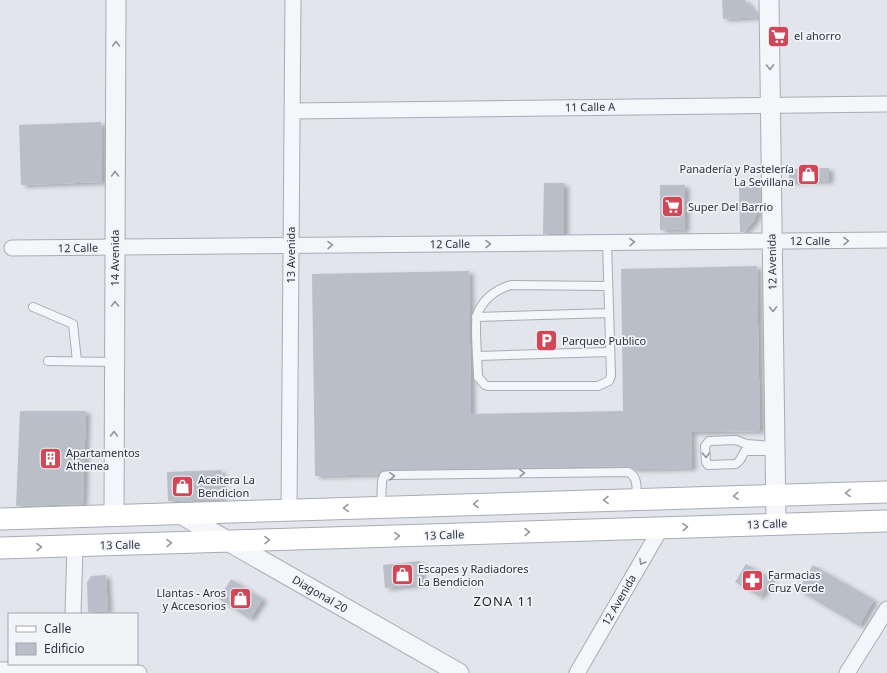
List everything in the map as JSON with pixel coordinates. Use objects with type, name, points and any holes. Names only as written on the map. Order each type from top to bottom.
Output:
[{"type":"main road","points":[[0,519],[182,515],[380,507],[887,492]]},
{"type":"main road","name":"13 Calle","points":[[0,548],[228,542],[776,523],[887,521]]},
{"type":"street","name":"14 Avenida","points":[[114,516],[116,0]]},
{"type":"street","name":"13 Avenida","points":[[289,510],[293,0]]},
{"type":"street","name":"12 Avenida","points":[[769,0],[776,523]]},
{"type":"street","name":"11 Calle A","points":[[292,111],[887,104]]},
{"type":"street","name":"12 Calle","points":[[12,248],[887,240]]},
{"type":"street","name":"Diagonal 20","points":[[182,515],[459,673]]},
{"type":"street","name":"12 Avenida","points":[[577,673],[661,528]]},
{"type":"street","name":"Diagonal 20","points":[[207,542],[436,673]]},
{"type":"street","points":[[73,613],[75,546]]},
{"type":"street","points":[[847,673],[887,609]]},
{"type":"street","points":[[0,670],[72,668],[139,673]]},
{"type":"lane","points":[[607,242],[609,313],[609,352],[611,376],[609,381],[598,386],[488,386],[485,385],[478,377],[476,316],[482,305],[500,288],[511,285],[608,286]]},
{"type":"lane","points":[[34,307],[73,324],[77,361]]},
{"type":"lane","points":[[476,316],[609,313]]},
{"type":"lane","points":[[478,356],[609,352]]},
{"type":"lane","points":[[48,361],[114,362]]},
{"type":"lane","points":[[736,440],[746,444],[774,448],[746,451],[736,464],[708,465],[706,462],[705,446],[709,441],[736,440]]},
{"type":"lane","points":[[380,507],[382,482],[384,476],[390,475],[628,472],[633,474],[636,478],[637,499]]},
{"type":"building","points":[[722,0],[745,0],[758,17],[723,19]]},
{"type":"building","points":[[101,122],[102,182],[21,185],[19,125]]},
{"type":"building","name":"Panadería y Pastelería La Sevillana","points":[[829,168],[829,181],[789,182],[789,169]]},
{"type":"building","points":[[544,183],[564,183],[564,234],[543,234]]},
{"type":"building","name":"Super Del Barrio","points":[[660,185],[685,185],[685,230],[660,230]]},
{"type":"building","points":[[760,186],[761,203],[754,221],[744,232],[740,232],[739,187]]},
{"type":"building","points":[[757,266],[760,431],[691,432],[692,468],[634,469],[628,466],[390,470],[383,471],[379,474],[315,476],[312,274],[469,271],[471,414],[623,411],[621,269]]},
{"type":"building","name":"Apartamentos Athenea","points":[[20,411],[86,411],[83,504],[16,506]]},
{"type":"building","points":[[221,470],[222,499],[168,501],[167,472]]},
{"type":"building","name":"Escapes y Radiadores La Bendicion","points":[[420,561],[422,584],[385,588],[383,565]]},
{"type":"building","name":"Farmacias Cruz Verde","points":[[746,564],[772,579],[760,597],[735,582]]},
{"type":"building","points":[[813,565],[874,600],[859,626],[798,590]]},
{"type":"building","points":[[106,575],[108,611],[88,612],[87,582],[91,576]]},
{"type":"building","name":"Llantas - Aros y Accesorios","points":[[231,579],[263,599],[250,619],[219,599]]},
{"type":"place","name":"el ahorro","points":[[778,36]]},
{"type":"place","name":"Panadería y Pastelería La Sevillana","points":[[809,175]]},
{"type":"place","name":"Super Del Barrio","points":[[673,207]]},
{"type":"place","name":"Parqueo Publico","points":[[546,341]]},
{"type":"place","name":"Apartamentos Athenea","points":[[51,459]]},
{"type":"place","name":"Aceitera La Bendicion","points":[[182,486]]},
{"type":"place","name":"Escapes y Radiadores La Bendicion","points":[[403,575]]},
{"type":"place","name":"Farmacias Cruz Verde","points":[[753,581]]},
{"type":"place","name":"Llantas - Aros y Accesorios","points":[[241,599]]},
{"type":"district","name":"ZONA 11","points":[[504,601]]}]
